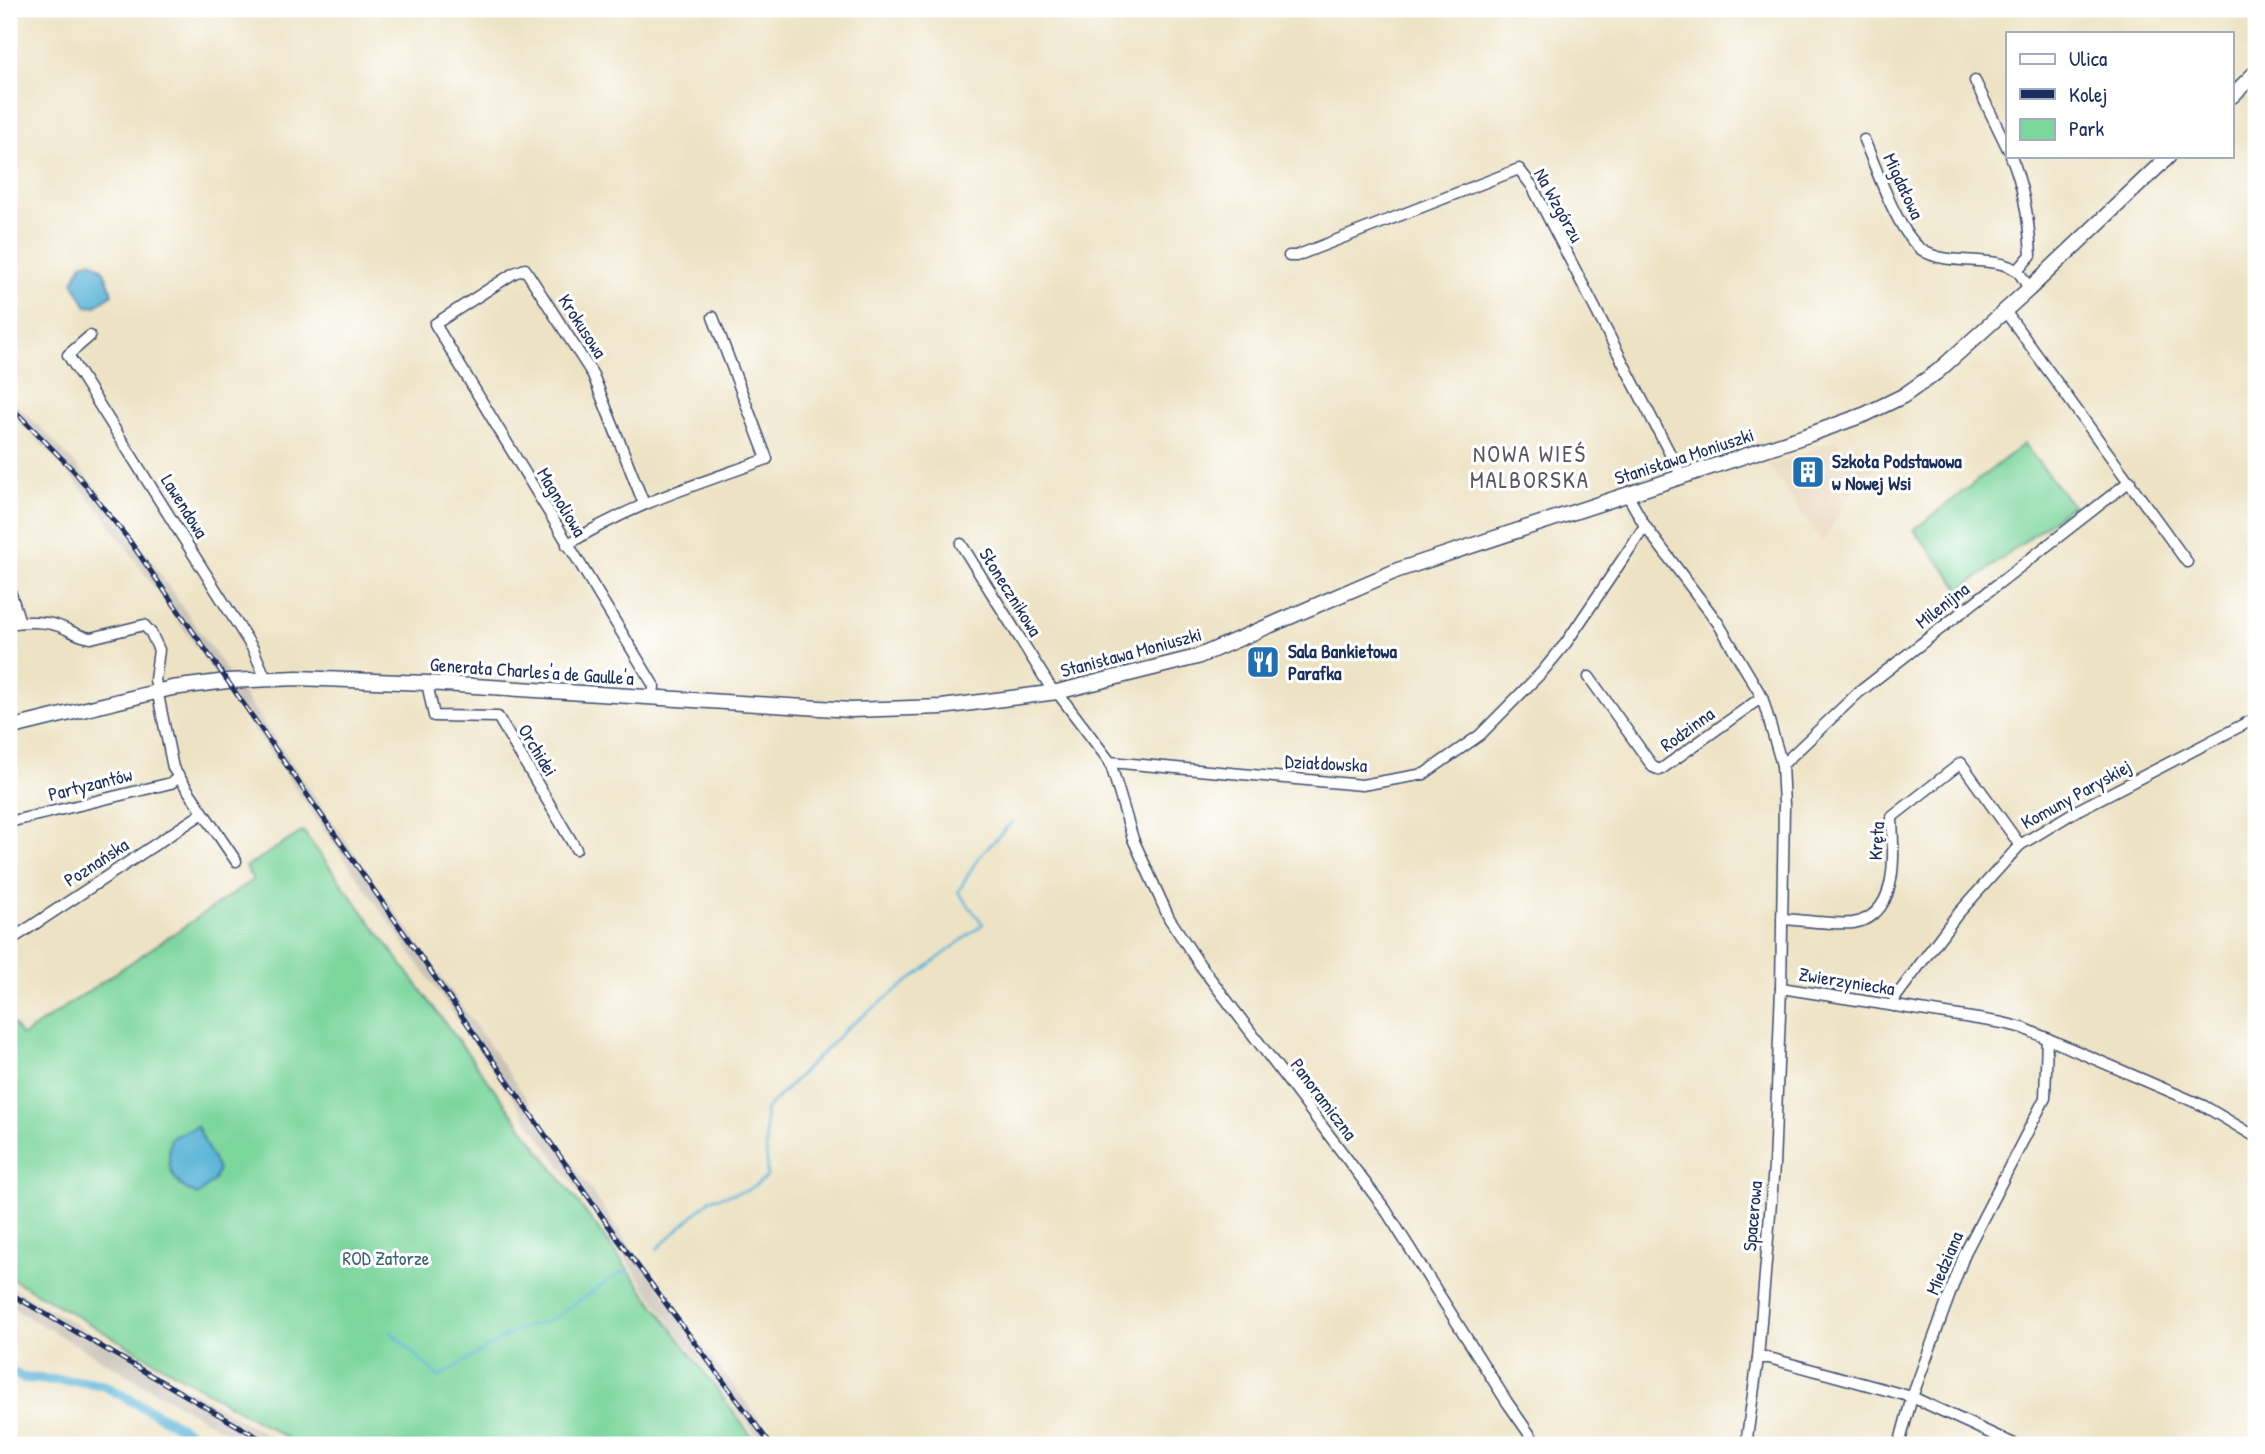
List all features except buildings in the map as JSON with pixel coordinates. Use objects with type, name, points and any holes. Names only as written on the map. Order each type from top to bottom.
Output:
[{"type":"main road","points":[[2234,94],[2256,72]]},
{"type":"main road","name":"Stanisława Moniuszki","points":[[1056,693],[1197,657],[1398,570],[1808,435],[1903,397],[1937,372],[2005,311],[2167,158]]},
{"type":"main road","name":"Generała Charles'a de Gaulle'a","points":[[9,727],[157,691],[212,682],[266,679],[427,683],[851,710],[942,707],[1056,693]]},
{"type":"street","points":[[1975,81],[2006,145]]},
{"type":"street","name":"Migdałowa","points":[[1864,140],[1902,226],[1921,249],[1934,257],[1995,263],[2017,271]]},
{"type":"street","points":[[2012,158],[2026,205],[2031,240],[2031,255],[2017,271],[2029,289]]},
{"type":"street","name":"Na Wzgórzu","points":[[1289,256],[1296,256],[1519,169],[1532,186],[1682,477]]},
{"type":"street","name":"Krokusowa","points":[[435,324],[514,273],[525,270],[593,375],[644,504]]},
{"type":"street","points":[[2005,311],[2188,562]]},
{"type":"street","points":[[567,545],[596,526],[644,504],[766,459],[713,317]]},
{"type":"street","name":"Magnoliowa","points":[[435,324],[654,687],[653,698]]},
{"type":"street","name":"Lawendowa","points":[[90,336],[68,355],[259,659],[266,679]]},
{"type":"street","name":"Milenijna","points":[[1782,765],[1858,693],[2130,481]]},
{"type":"street","points":[[1627,494],[1645,526]]},
{"type":"street","name":"Zwierzyniecka","points":[[1645,526],[1718,623],[1762,697],[1782,765],[1784,805],[1781,988],[2003,1023],[2047,1038],[2204,1106],[2256,1137]]},
{"type":"street","name":"Działdowska","points":[[1110,762],[1362,785],[1424,774],[1480,735],[1542,672],[1566,643],[1645,526]]},
{"type":"street","name":"Słonecznikowa","points":[[961,544],[1056,693]]},
{"type":"street","points":[[9,588],[14,623],[57,625],[91,638],[144,625],[151,633],[159,650],[155,680],[173,768],[236,861]]},
{"type":"street","name":"Rodzinna","points":[[1589,677],[1653,767],[1660,770],[1762,697]]},
{"type":"street","name":"Orchidei","points":[[427,683],[434,716],[498,717],[576,849]]},
{"type":"street","points":[[1056,693],[1110,762]]},
{"type":"street","name":"Komuny Paryskiej","points":[[1894,1006],[1895,998],[1956,916],[2020,845],[2066,816],[2256,718]]},
{"type":"street","name":"Panoramiczna","points":[[1110,762],[1133,839],[1169,918],[1200,965],[1385,1209],[1537,1445]]},
{"type":"street","name":"Kręta","points":[[1782,919],[1853,923],[1869,916],[1881,905],[1890,889],[1894,857],[1892,817],[1961,763],[2020,845]]},
{"type":"street","name":"Partyzantów","points":[[9,822],[171,783],[179,777]]},
{"type":"street","name":"Poznańska","points":[[9,941],[203,813]]},
{"type":"street","name":"Spacerowa","points":[[1746,1445],[1758,1358],[1774,1166],[1781,988]]},
{"type":"street","name":"Miedziana","points":[[1899,1445],[1912,1397],[1965,1253],[2045,1098],[2047,1038]]},
{"type":"street","points":[[1758,1358],[1769,1358],[1912,1397],[2016,1445]]},
{"type":"shaded area","points":[[9,398],[93,484],[142,548],[229,674],[216,675],[100,510],[53,455],[9,412]]},
{"type":"shaded area","points":[[1837,440],[1841,447],[1855,444],[1864,461],[1878,467],[1863,475],[1822,542],[1768,464],[1803,455],[1818,446]]},
{"type":"shaded area","points":[[227,691],[241,691],[682,1319],[779,1445],[764,1445],[672,1325]]},
{"type":"shaded area","points":[[9,1286],[284,1445],[248,1445],[9,1306]]},
{"type":"green space","points":[[2024,444],[2072,505],[1961,590],[1914,530]]},
{"type":"green space","name":"ROD Zatorze","points":[[303,831],[758,1445],[299,1445],[9,1277],[9,1018],[22,1036],[253,880],[246,867]]},
{"type":"water","points":[[89,261],[102,269],[112,294],[96,306],[87,307],[73,282],[81,265]]},
{"type":"water","points":[[197,1126],[218,1170],[214,1180],[198,1195],[176,1179],[169,1157],[171,1138]]},
{"type":"waterway","points":[[657,1249],[711,1199],[748,1190],[767,1177],[765,1110],[846,1029],[983,924],[958,892],[978,858],[1013,821]]},
{"type":"waterway","points":[[391,1332],[439,1377],[516,1330],[549,1321],[621,1272],[628,1272]]},
{"type":"waterway","points":[[9,1371],[23,1378],[103,1385],[209,1445]]},
{"type":"railway","points":[[9,405],[74,471],[129,540],[620,1242],[771,1445]]},
{"type":"railway","points":[[9,1293],[271,1445]]},
{"type":"place","name":"Szkoła Podstawowa w Nowej Wsi","points":[[1808,472]]},
{"type":"place","name":"Sala Bankietowa Parafka","points":[[1263,662]]},
{"type":"district","name":"NOWA WIEŚ MALBORSKA","points":[[1530,466]]}]
